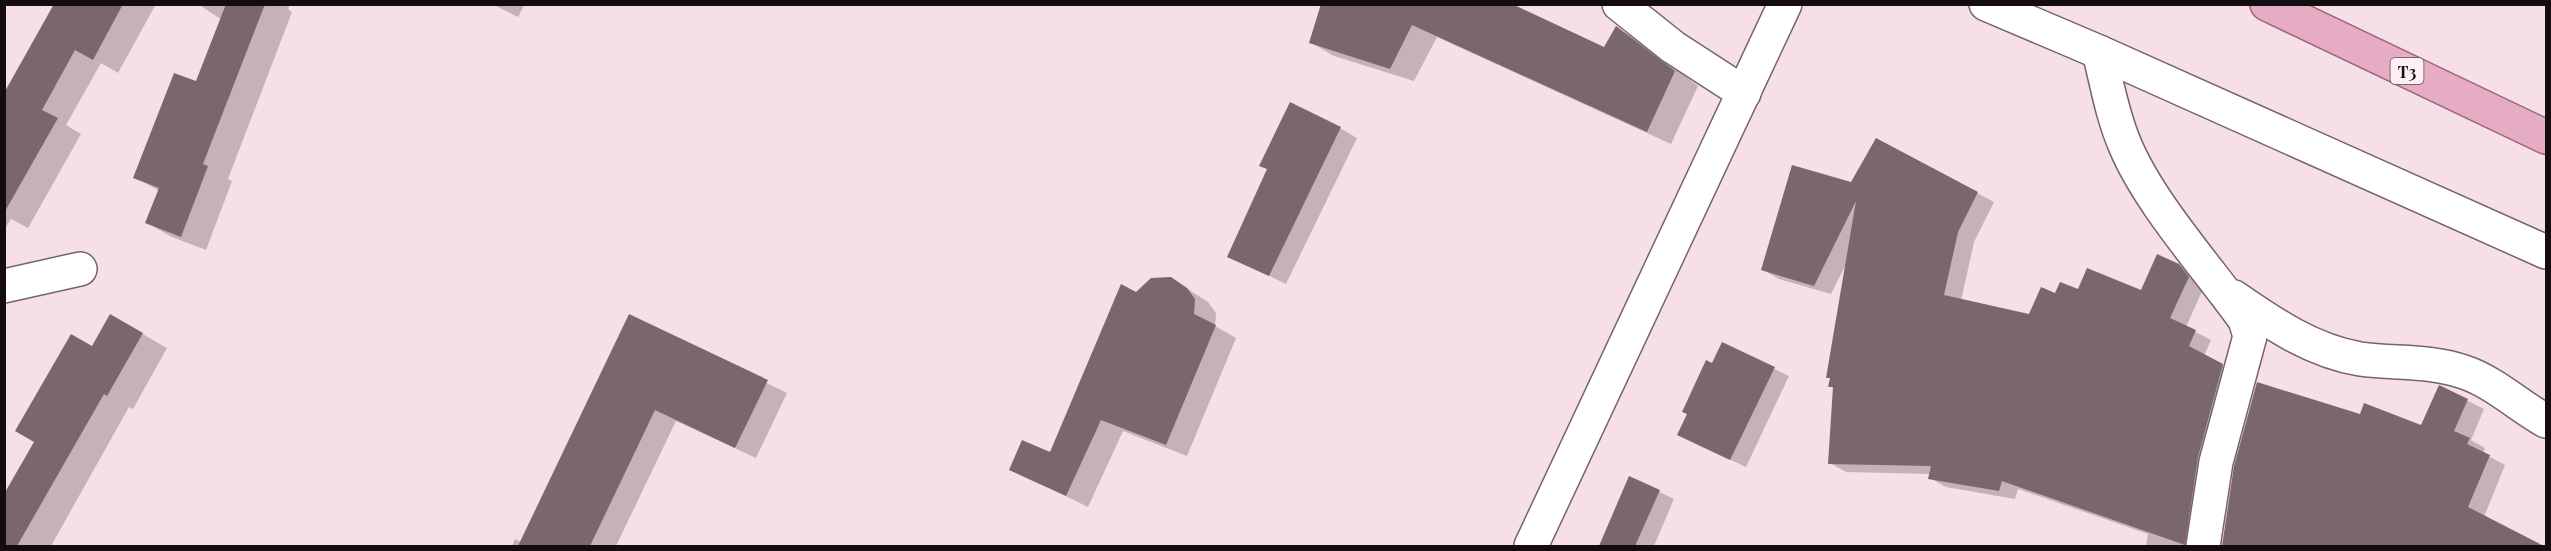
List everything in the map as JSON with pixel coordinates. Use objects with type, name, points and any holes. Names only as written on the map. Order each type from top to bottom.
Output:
[{"type":"highway","name":"T3","points":[[2267,4],[2547,137]]},
{"type":"street","points":[[1619,4],[1673,47],[1744,93]]},
{"type":"street","points":[[1531,546],[1785,4]]},
{"type":"street","points":[[1986,4],[2547,252]]},
{"type":"street","points":[[2099,52],[2125,147],[2174,226],[2245,320],[2250,336],[2216,462],[2203,546]]},
{"type":"street","points":[[4,286],[80,269]]},
{"type":"street","points":[[2223,289],[2299,339],[2358,358],[2436,363],[2467,373],[2547,421]]},
{"type":"building","points":[[54,4],[123,4],[93,60],[75,50],[42,110],[58,118],[4,213],[4,93]]},
{"type":"building","points":[[226,4],[265,4],[203,164],[208,166],[181,237],[145,223],[159,188],[133,178],[174,73],[196,81]]},
{"type":"building","points":[[1321,4],[1512,4],[1604,47],[1616,26],[1675,71],[1647,132],[1412,25],[1390,69],[1309,43]]},
{"type":"building","points":[[1290,102],[1341,127],[1269,276],[1227,257],[1267,169],[1259,166]]},
{"type":"building","points":[[1876,138],[1978,192],[1958,232],[1944,295],[2029,314],[2041,287],[2055,293],[2060,282],[2078,289],[2087,268],[2141,290],[2157,254],[2179,264],[2189,277],[2170,318],[2196,330],[2189,346],[2223,364],[2198,457],[2185,545],[2002,481],[1999,491],[1928,479],[1931,466],[1828,464],[1833,387],[1828,387],[1830,378],[1826,378],[1856,201],[1814,286],[1761,270],[1792,165],[1851,182]]},
{"type":"building","points":[[1171,277],[1187,288],[1195,299],[1194,314],[1216,325],[1166,445],[1101,420],[1066,496],[1009,470],[1022,440],[1050,452],[1121,284],[1136,292],[1151,278]]},
{"type":"building","points":[[110,314],[143,333],[107,396],[104,394],[17,546],[4,546],[4,494],[34,442],[15,431],[71,334],[92,346]]},
{"type":"building","points":[[629,314],[768,380],[735,448],[655,410],[590,546],[518,546]]},
{"type":"building","points":[[1722,342],[1775,367],[1730,460],[1677,435],[1687,414],[1682,412],[1706,360],[1712,363]]},
{"type":"building","points":[[2257,382],[2360,414],[2364,403],[2421,425],[2439,385],[2468,399],[2454,431],[2470,438],[2467,444],[2490,455],[2468,507],[2544,546],[2222,546],[2234,466]]},
{"type":"building","points":[[1629,476],[1660,490],[1635,546],[1599,546]]}]
